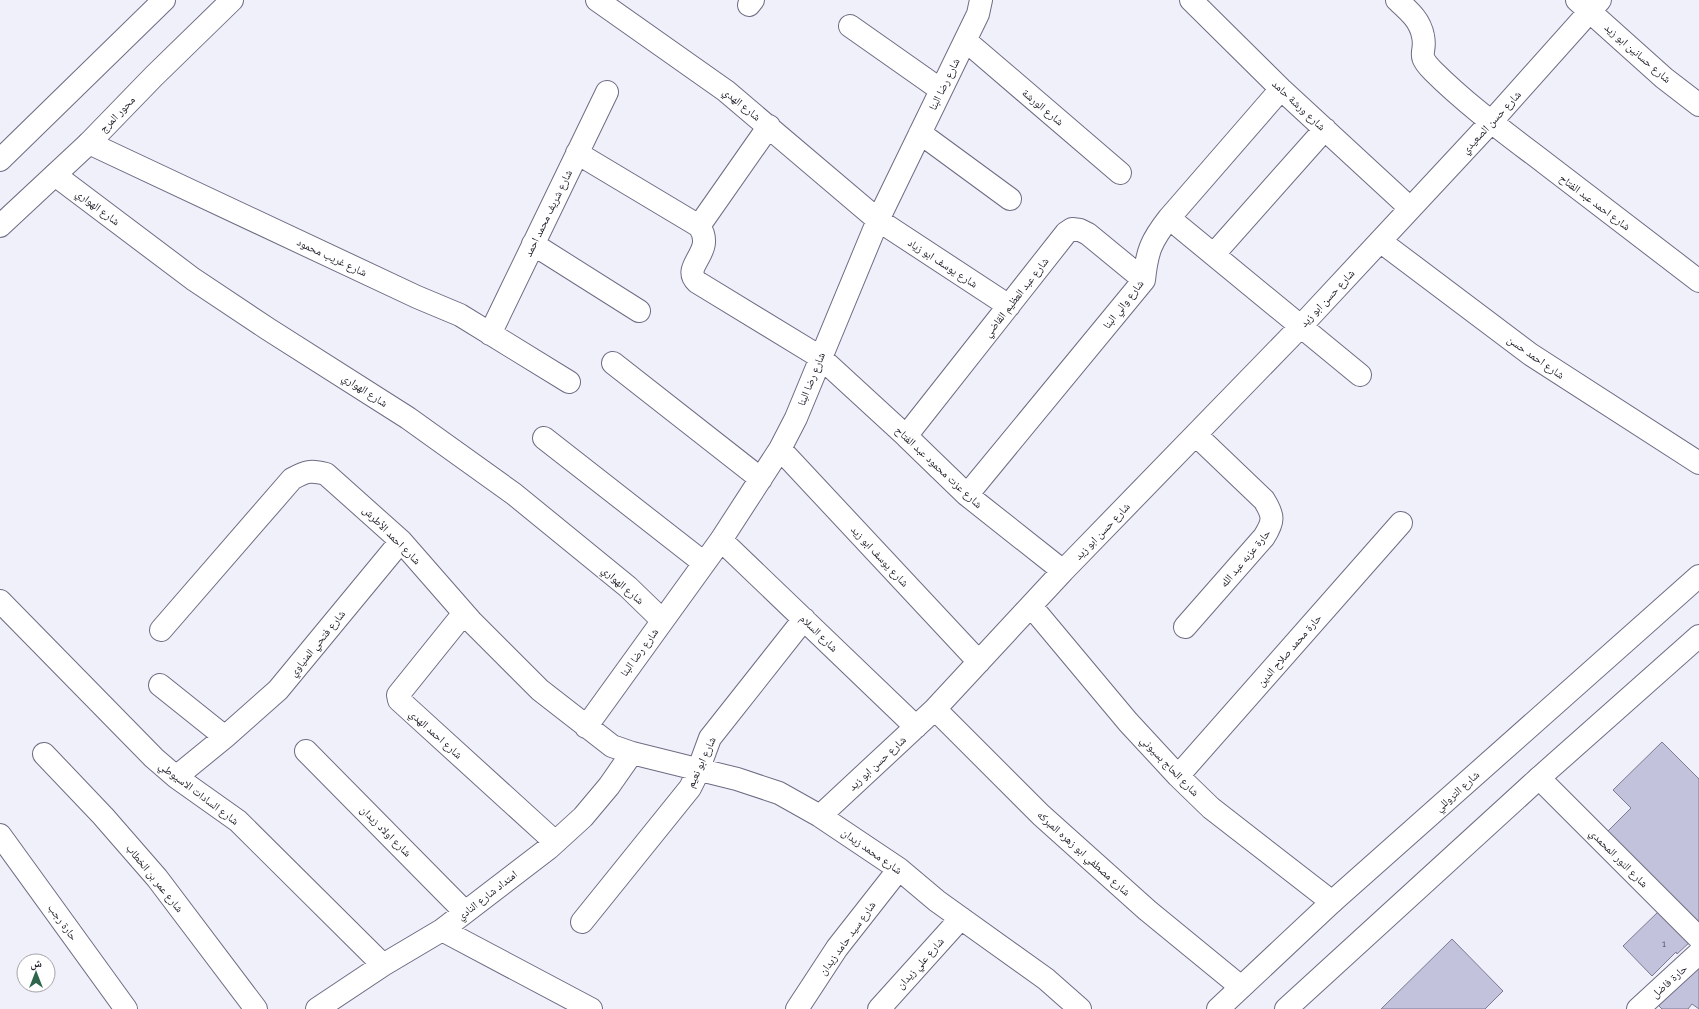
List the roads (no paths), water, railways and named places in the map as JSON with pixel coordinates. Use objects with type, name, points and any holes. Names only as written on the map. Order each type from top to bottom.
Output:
[{"type":"street","points":[[0,160],[164,0]]},
{"type":"street","name":"شارع الهدي","points":[[596,0],[726,91],[878,220]]},
{"type":"street","name":"شارع رضا البنا","points":[[586,727],[721,540],[780,449],[796,418],[878,220],[966,41],[978,14],[981,0]]},
{"type":"street","name":"شارع ورشة حامد","points":[[1191,0],[1281,89],[1410,208]]},
{"type":"street","name":"شارع احمد عبد الفتاح","points":[[1397,0],[1419,23],[1424,38],[1422,54],[1425,63],[1492,122],[1699,281]]},
{"type":"street","name":"محور المرج","points":[[0,226],[89,143],[222,4]]},
{"type":"street","name":"شارع حسن الصعيدي","points":[[1380,241],[1492,122],[1589,4]]},
{"type":"street","name":"شارع حسانين ابو زيد","points":[[1589,4],[1664,78],[1699,105]]},
{"type":"street","points":[[850,26],[941,90]]},
{"type":"street","name":"شارع الورشة","points":[[966,41],[1120,173]]},
{"type":"street","name":"شارع والي البنا","points":[[967,495],[1144,280],[1146,257],[1155,236],[1281,89]]},
{"type":"street","name":"شارع شريف محمد احمد","points":[[490,334],[607,92]]},
{"type":"street","points":[[577,154],[699,226],[769,126]]},
{"type":"street","points":[[1214,254],[1325,129]]},
{"type":"street","points":[[920,133],[1010,199]]},
{"type":"street","name":"شارع غريب محمود","points":[[89,143],[410,294],[460,315],[569,382]]},
{"type":"street","name":"شارع الهواري","points":[[55,175],[193,279],[268,329],[408,418],[514,494],[628,587],[662,620]]},
{"type":"street","points":[[1169,218],[1360,375]]},
{"type":"street","name":"شارع يوسف ابو زياد","points":[[878,220],[1009,306]]},
{"type":"street","name":"شارع عزت محمود عبد الفتاح","points":[[699,226],[705,243],[692,270],[695,280],[820,357],[906,436],[967,495],[1063,571]]},
{"type":"street","name":"شارع عبد العظيم القاضي","points":[[906,436],[1066,233],[1072,229],[1080,230],[1088,234],[1144,280]]},
{"type":"street","name":"شارع حسن ابو زيد","points":[[820,816],[935,709],[1063,571],[1301,326],[1380,241]]},
{"type":"street","name":"شارع احمد حسن","points":[[1380,241],[1530,354],[1699,463]]},
{"type":"street","points":[[533,244],[639,311]]},
{"type":"street","points":[[614,363],[761,479]]},
{"type":"street","name":"حارة عزبه عبد الله","points":[[1185,627],[1264,537],[1272,525],[1271,512],[1264,500],[1196,434]]},
{"type":"street","points":[[544,438],[704,563]]},
{"type":"street","name":"شارع يوسف ابو زيد","points":[[780,449],[980,662]]},
{"type":"street","name":"شارع احمد الأطرش","points":[[162,630],[292,479],[305,472],[326,474],[401,541],[464,613],[540,690],[612,746],[632,753]]},
{"type":"street","name":"حارة محمد صلاح الدين","points":[[1178,776],[1401,523]]},
{"type":"street","name":"شارع السلام","points":[[721,540],[916,727]]},
{"type":"street","name":"شارع فتحي المنياوي","points":[[176,777],[225,737],[278,690],[401,541]]},
{"type":"street","name":"شارع التروللي","points":[[1218,1009],[1332,902],[1699,576]]},
{"type":"street","name":"شارع السادات الاسيوطي","points":[[0,601],[154,758],[176,777],[238,821],[384,965]]},
{"type":"street","name":"شارع الحاج بسيوني","points":[[1031,606],[1128,722],[1178,776],[1211,808],[1332,902]]},
{"type":"street","name":"شارع احمد الهدي","points":[[464,613],[398,695],[399,700],[555,842]]},
{"type":"street","name":"شارع ابو نعيم","points":[[582,922],[690,788],[710,738],[804,619]]},
{"type":"street","points":[[1286,1009],[1539,778],[1699,636]]},
{"type":"street","points":[[160,685],[225,737]]},
{"type":"street","name":"شارع مصطفي ابو زهره المبركه","points":[[935,709],[1041,815],[1147,910],[1241,987]]},
{"type":"street","name":"شارع اولاد زيدان","points":[[306,751],[465,912]]},
{"type":"street","name":"امتداد شارع النادي","points":[[317,1009],[384,965],[442,930],[555,842],[583,817],[609,786],[632,753]]},
{"type":"street","name":"شارع محمد زيدان","points":[[632,753],[737,779],[779,793],[820,816],[899,869],[961,918],[1046,979],[1080,1009]]},
{"type":"street","name":"شارع عمر بن الخطاب","points":[[44,754],[103,816],[157,878],[256,1009]]},
{"type":"street","name":"شارع النور المحمدي","points":[[1539,778],[1699,938]]},
{"type":"street","name":"حارة رجب","points":[[0,835],[126,1009]]},
{"type":"street","name":"شارع سيد حامد زيدان","points":[[797,1009],[837,948],[899,869]]},
{"type":"street","name":"شارع علي زيدان","points":[[879,1009],[961,918]]},
{"type":"street","points":[[442,930],[591,1009]]},
{"type":"street","name":"حارة فاضل","points":[[1638,1009],[1699,953]]}]
